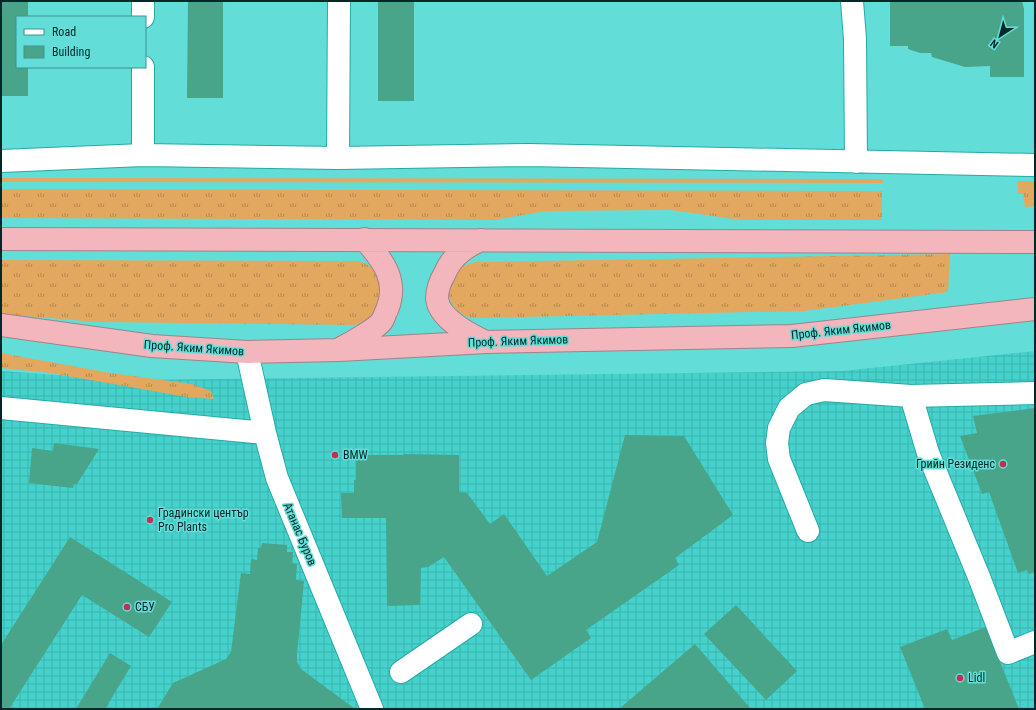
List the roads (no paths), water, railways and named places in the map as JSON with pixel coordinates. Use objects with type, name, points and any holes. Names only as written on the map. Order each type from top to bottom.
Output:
[{"type":"highway","points":[[1,239],[1035,242]]},
{"type":"highway","points":[[338,350],[382,321],[389,304],[392,287],[388,275],[378,255],[364,239]]},
{"type":"highway","points":[[481,240],[462,251],[450,263],[440,281],[437,299],[443,311],[456,326],[486,342]]},
{"type":"highway","name":"Проф. Яким Якимов","points":[[1,324],[152,346],[247,352],[338,350],[486,342],[792,336],[1035,309]]},
{"type":"street","points":[[143,1],[143,16]]},
{"type":"street","points":[[338,158],[339,1]]},
{"type":"street","points":[[852,1],[856,162]]},
{"type":"street","points":[[143,68],[143,155]]},
{"type":"street","points":[[1,161],[143,155],[338,158],[528,155],[1035,165]]},
{"type":"street","name":"Атанас Буров","points":[[247,352],[265,433],[277,478],[372,709]]},
{"type":"street","points":[[808,531],[779,459],[777,443],[779,428],[789,408],[806,394],[824,390],[911,396],[1035,393]]},
{"type":"street","points":[[911,396],[928,453],[979,577],[1008,653],[1035,642]]},
{"type":"street","points":[[1,408],[265,433]]},
{"type":"street","points":[[401,672],[471,624]]},
{"type":"place","name":"BMW","points":[[335,455]]},
{"type":"place","name":"Грийн Резиденс","points":[[1003,464]]},
{"type":"place","name":"Градински център Pro Plants","points":[[150,520]]},
{"type":"place","name":"СБУ","points":[[127,607]]},
{"type":"place","name":"Lidl","points":[[960,678]]}]
